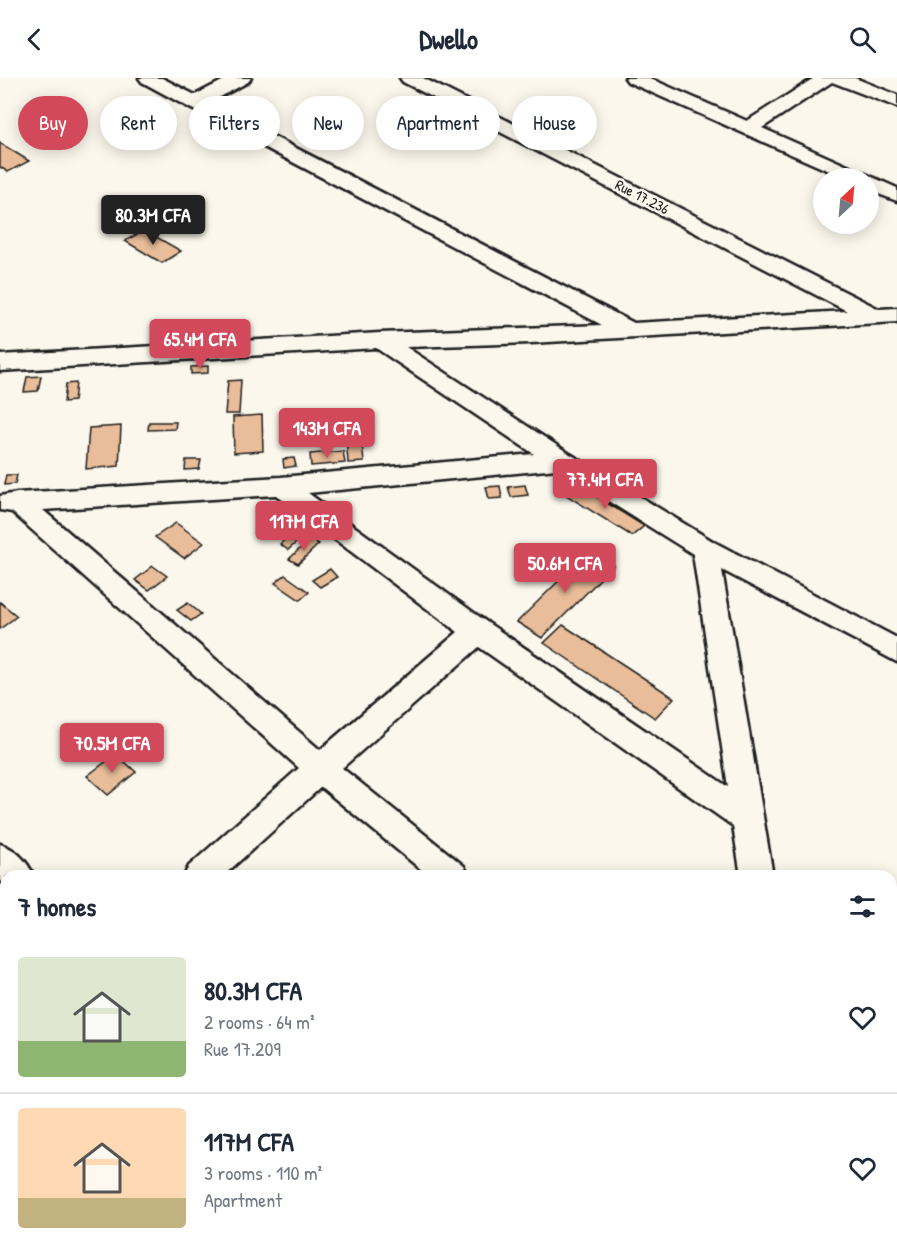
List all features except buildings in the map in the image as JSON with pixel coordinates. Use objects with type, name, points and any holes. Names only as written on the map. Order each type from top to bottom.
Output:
[{"type":"street","points":[[148,78],[189,100]]},
{"type":"street","points":[[208,96],[242,78]]},
{"type":"street","name":"Rue 17.236","points":[[409,78],[886,316],[897,326]]},
{"type":"street","points":[[430,88],[448,78]]},
{"type":"street","points":[[634,78],[838,168]]},
{"type":"street","points":[[749,128],[826,78]]},
{"type":"street","points":[[839,78],[897,100]]},
{"type":"street","points":[[280,147],[631,330]]},
{"type":"street","points":[[879,187],[897,195]]},
{"type":"street","points":[[0,363],[380,340],[631,330],[886,316]]},
{"type":"street","points":[[380,340],[561,460],[705,549],[897,651]]},
{"type":"street","points":[[8,503],[280,486],[561,460]]},
{"type":"street","points":[[280,486],[478,631],[749,819]]},
{"type":"street","points":[[8,503],[320,768],[446,870]]},
{"type":"street","points":[[705,549],[756,870]]},
{"type":"street","points":[[207,870],[478,631]]},
{"type":"street","points":[[0,858],[12,870]]}]
